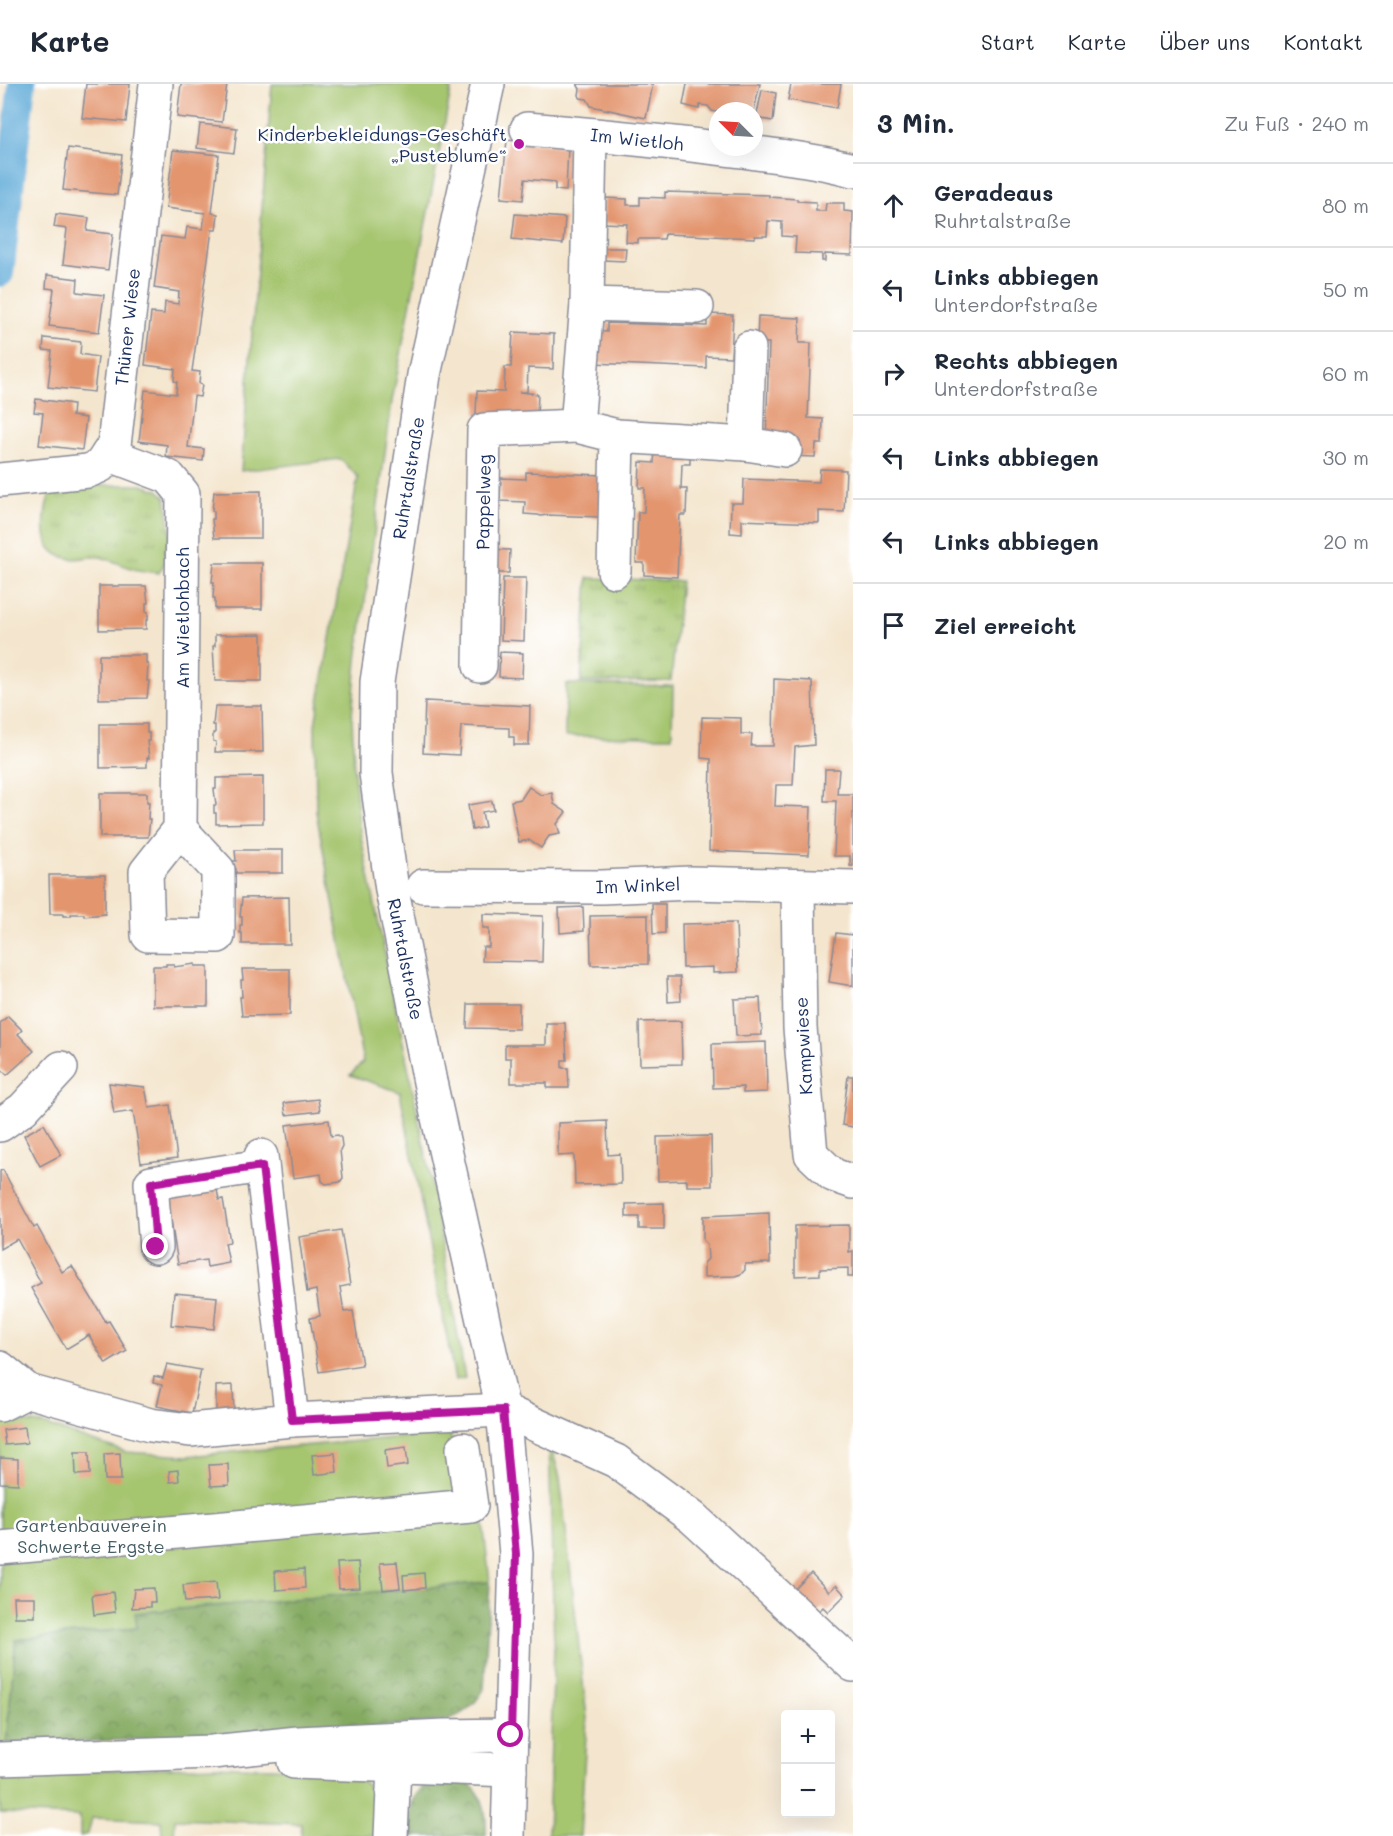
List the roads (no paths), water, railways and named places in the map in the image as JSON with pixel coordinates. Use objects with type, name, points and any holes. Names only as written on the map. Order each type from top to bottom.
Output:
[{"type":"street","name":"Thüner Wiese","points":[[108,454],[114,445],[156,84]]},
{"type":"street","name":"Ruhrtalstraße","points":[[488,84],[424,375],[377,682],[376,773],[392,890],[430,1082],[503,1410],[516,1554],[508,1836]]},
{"type":"street","name":"Im Wietloh","points":[[527,129],[628,137],[807,160],[853,170]]},
{"type":"street","points":[[577,426],[587,304],[590,135]]},
{"type":"street","points":[[587,304],[697,307]]},
{"type":"street","points":[[746,444],[748,348]]},
{"type":"street","name":"Pappelweg","points":[[480,666],[484,430],[577,426],[617,436],[746,444],[786,450]]},
{"type":"street","points":[[614,571],[617,436]]},
{"type":"street","points":[[0,480],[87,471],[100,466],[108,454]]},
{"type":"street","name":"Am Wietlohbach","points":[[108,454],[169,477],[183,494],[180,829]]},
{"type":"street","name":"Im Winkel","points":[[423,886],[602,887],[690,883],[853,887]]},
{"type":"street","name":"Kampwiese","points":[[798,886],[800,1028],[811,1154],[833,1175],[853,1182]]},
{"type":"street","points":[[0,1125],[23,1109],[61,1068]]},
{"type":"street","points":[[156,1247],[151,1183],[262,1161],[292,1420]]},
{"type":"street","points":[[0,1368],[14,1398],[150,1425],[190,1430],[292,1420],[503,1410],[616,1461],[693,1518],[853,1665]]},
{"type":"street","points":[[0,1548],[471,1506],[463,1449]]},
{"type":"street","points":[[0,1760],[212,1752],[298,1743],[511,1735]]},
{"type":"street","points":[[212,1752],[298,1762],[510,1770]]},
{"type":"street","points":[[390,1836],[394,1767]]},
{"type":"waterway","points":[[0,273],[22,84]]},
{"type":"place","name":"Kinderbekleidungs-Geschäft „Pusteblume“","points":[[519,144]]},
{"type":"park label","name":"Gartenbauverein Schwerte Ergste","points":[[91,1535]]}]
